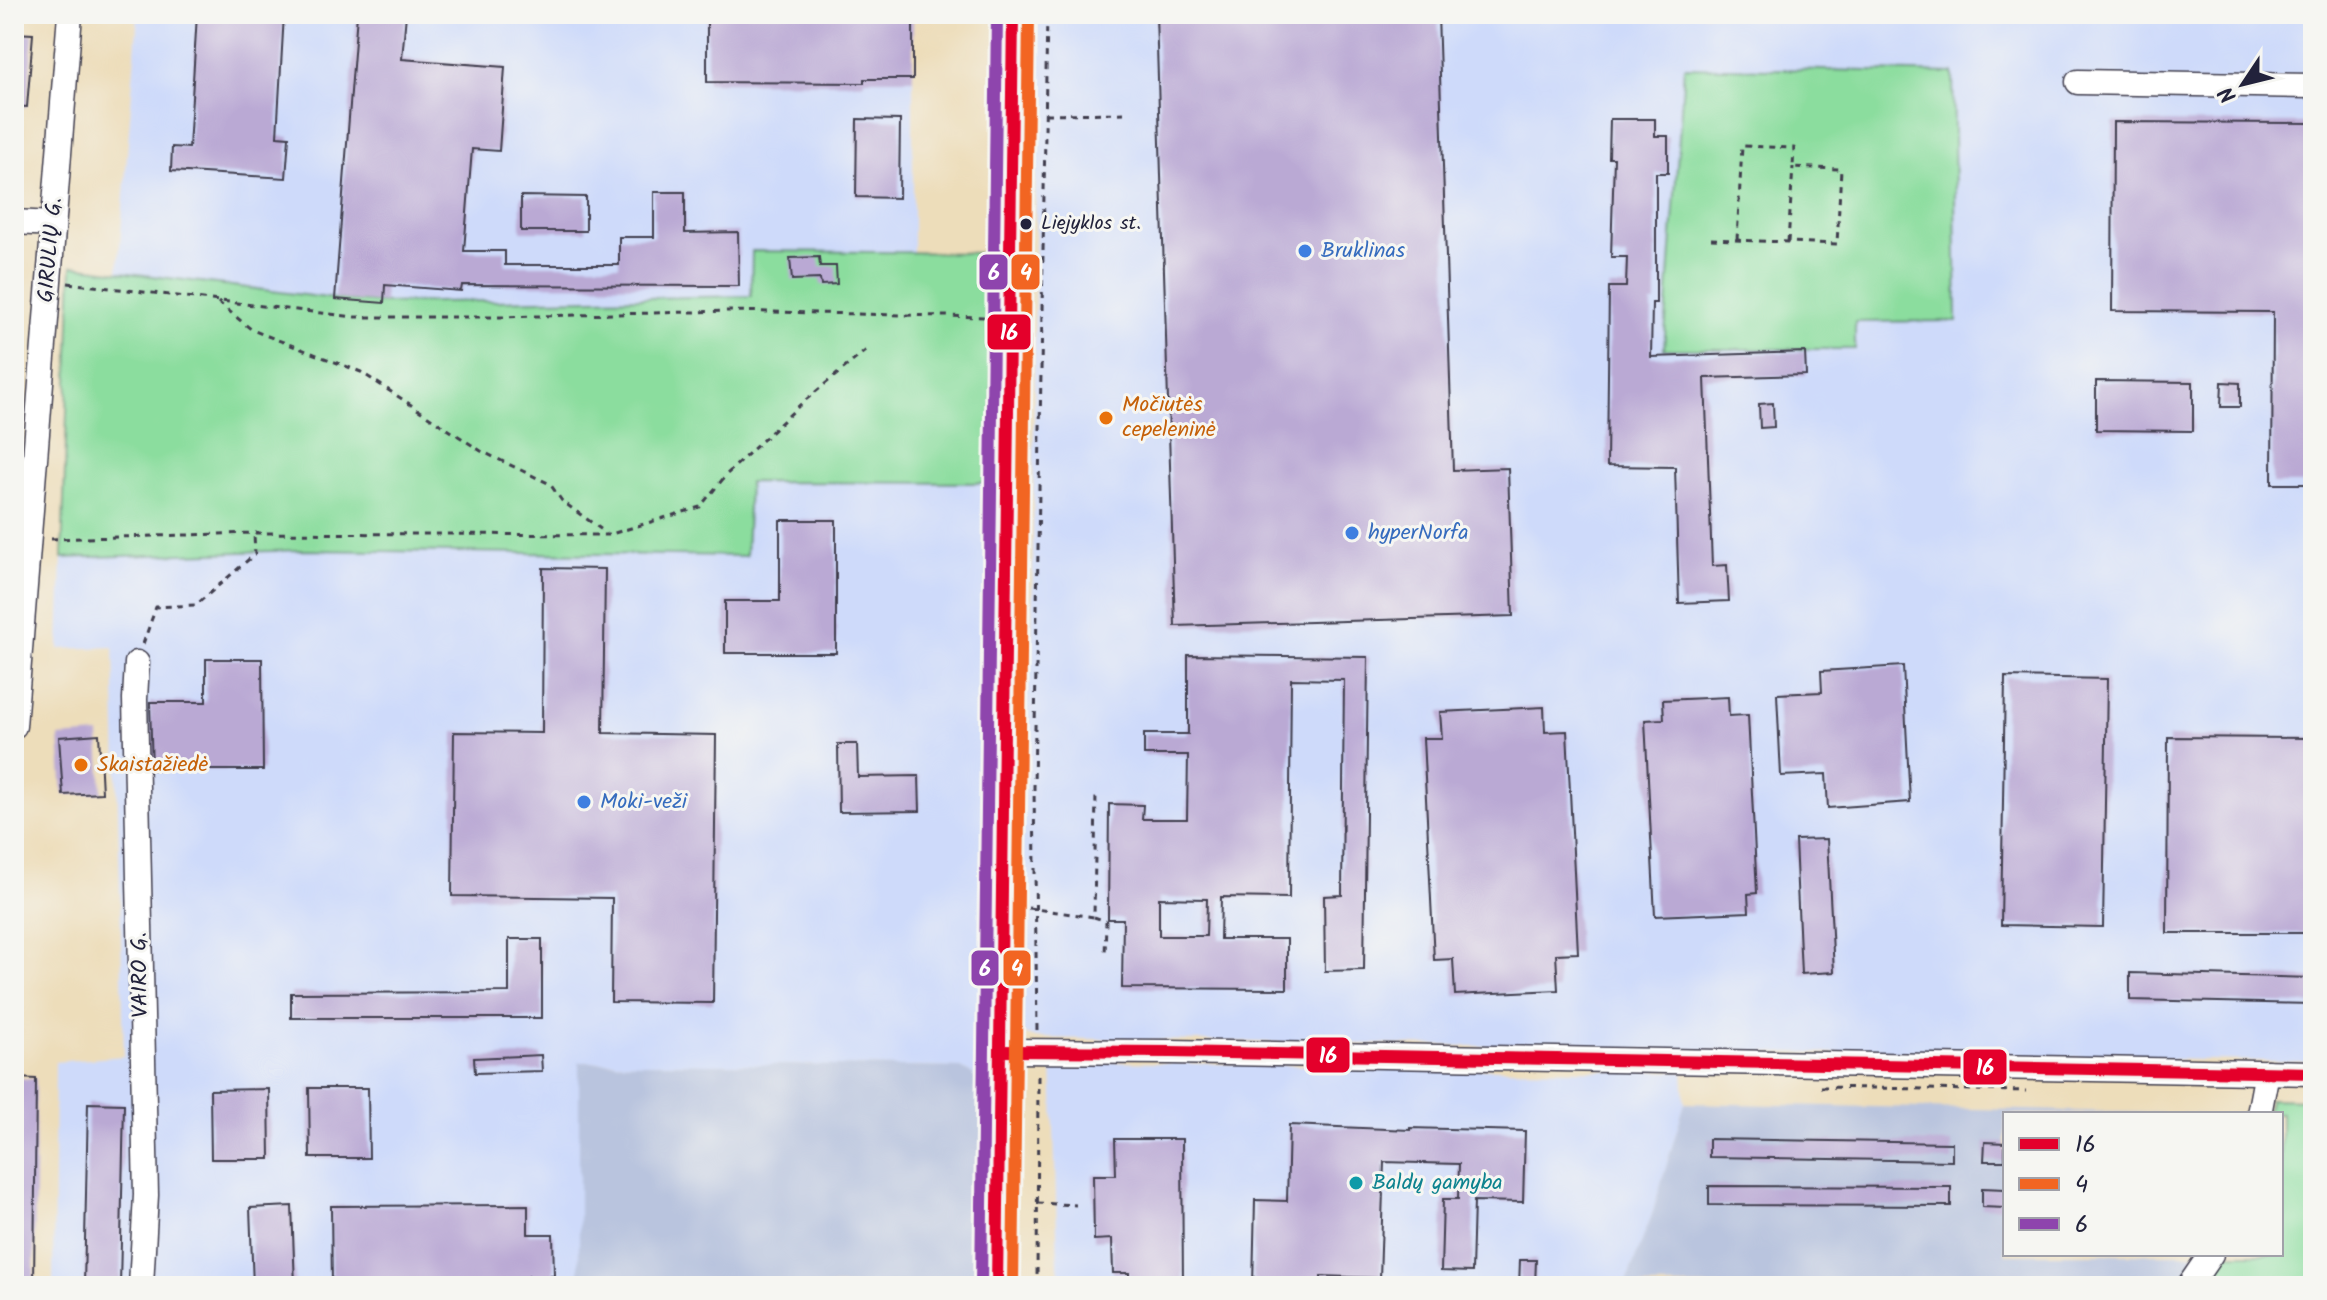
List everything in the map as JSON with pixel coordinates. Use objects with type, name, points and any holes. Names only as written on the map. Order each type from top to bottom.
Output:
[{"type":"main road","points":[[997,1286],[1013,14]]},
{"type":"street","name":"GIRULIŲ G.","points":[[14,726],[70,14]]},
{"type":"street","points":[[2078,82],[2313,86]]},
{"type":"street","points":[[14,222],[53,224]]},
{"type":"street","name":"VAIRO G.","points":[[137,663],[135,713],[146,1195],[141,1286]]},
{"type":"street","points":[[1000,1051],[2313,1073]]},
{"type":"street","points":[[2259,1112],[2267,1072]]},
{"type":"street","points":[[2189,1286],[2210,1256]]},
{"type":"path","points":[[1037,1286],[1034,788],[1047,14]]},
{"type":"path","points":[[1046,114],[1130,113]]},
{"type":"path","points":[[1737,240],[1742,146],[1794,148],[1788,242]]},
{"type":"path","points":[[1711,239],[1837,244],[1841,169],[1793,167]]},
{"type":"path","points":[[48,280],[355,317],[730,311],[974,318]]},
{"type":"path","points":[[215,300],[252,330],[361,372],[481,451],[550,484],[562,501],[608,535]]},
{"type":"path","points":[[28,539],[254,533],[608,535],[700,507],[727,474],[802,403],[870,347]]},
{"type":"path","points":[[137,663],[156,607],[196,605],[255,554],[254,533]]},
{"type":"path","points":[[1094,917],[1096,793]]},
{"type":"path","points":[[1036,909],[1106,921],[1105,956]]},
{"type":"path","points":[[1037,1203],[1076,1205]]},
{"type":"shaded area","points":[[138,14],[913,14],[913,253],[752,251],[751,296],[384,303],[118,272]]},
{"type":"shaded area","points":[[1037,14],[2313,14],[2313,1062],[1036,1038],[1025,1034],[1018,1025],[1014,1010],[1020,670],[1032,652]],"holes":[[[1684,68],[1957,320],[1855,322],[1855,349]]]},
{"type":"shaded area","points":[[749,482],[993,483],[984,1101],[983,1090],[973,1075],[961,1068],[580,1062],[579,1286],[53,1286],[55,1062],[124,1056],[114,647],[59,649],[62,558],[302,550],[746,556]]},
{"type":"shaded area","points":[[1052,1061],[1683,1072],[1685,1103],[1652,1215],[1625,1286],[1061,1286]]},
{"type":"shaded area","points":[[579,1062],[961,1068],[973,1075],[983,1090],[982,1286],[579,1286]]},
{"type":"shaded area","points":[[1685,1103],[2117,1112],[2003,1112],[2003,1256],[2217,1256],[2198,1286],[1625,1286],[1652,1215]]},
{"type":"green space","points":[[1684,67],[1953,73],[1957,321],[1855,322],[1855,349],[1664,349]]},
{"type":"green space","points":[[752,251],[991,253],[993,483],[749,482],[746,556],[302,550],[62,558],[72,266],[384,303],[751,296]]},
{"type":"green space","points":[[2269,1099],[2313,1100],[2313,1286],[2198,1286],[2221,1256],[2283,1256],[2283,1112],[2266,1112]]},
{"type":"building","points":[[197,14],[284,14],[277,136],[289,137],[286,178],[171,171],[172,147],[189,148]]},
{"type":"building","points":[[357,14],[406,14],[402,59],[505,67],[499,151],[472,149],[464,251],[505,251],[505,265],[619,265],[619,237],[654,237],[654,192],[685,192],[685,233],[738,232],[739,286],[462,285],[461,291],[385,285],[384,303],[335,299]]},
{"type":"building","points":[[707,14],[913,14],[913,79],[864,79],[864,83],[707,82]]},
{"type":"building","name":"Bruklinas","points":[[1156,14],[1438,14],[1453,470],[1508,468],[1513,616],[1175,626]]},
{"type":"building","points":[[14,33],[33,34],[27,107],[14,106]]},
{"type":"building","points":[[857,119],[900,120],[899,198],[856,197]]},
{"type":"building","points":[[1610,119],[1655,119],[1655,136],[1668,136],[1668,173],[1656,173],[1656,303],[1652,303],[1651,357],[1805,352],[1806,375],[1705,378],[1712,566],[1727,565],[1729,601],[1679,603],[1675,467],[1607,466],[1609,287],[1626,287],[1627,257],[1611,257],[1614,158],[1609,158]]},
{"type":"building","points":[[2113,122],[2313,123],[2313,484],[2272,484],[2273,312],[2112,311]]},
{"type":"building","points":[[521,196],[586,197],[586,231],[521,231]]},
{"type":"building","points":[[819,257],[820,266],[836,266],[837,284],[821,285],[820,279],[792,280],[790,258]]},
{"type":"building","points":[[2096,381],[2193,382],[2193,431],[2096,430]]},
{"type":"building","points":[[2222,382],[2240,383],[2240,407],[2221,407]]},
{"type":"building","points":[[1773,403],[1774,427],[1760,428],[1759,404]]},
{"type":"building","points":[[780,520],[836,520],[836,653],[725,653],[725,601],[780,601]]},
{"type":"building","name":"Moki-veži","points":[[543,568],[605,569],[603,733],[716,735],[713,1003],[611,1002],[612,898],[452,896],[454,732],[542,733]]},
{"type":"building","points":[[1188,655],[1368,657],[1364,970],[1325,971],[1324,896],[1342,895],[1344,680],[1291,679],[1289,898],[1221,897],[1220,939],[1287,939],[1287,989],[1122,988],[1123,919],[1108,919],[1109,804],[1143,805],[1142,819],[1187,819],[1188,755],[1144,755],[1144,734],[1188,734]],"holes":[[[1159,898],[1207,899],[1206,936],[1159,936]]]},
{"type":"building","points":[[206,659],[262,659],[263,770],[152,770],[150,702],[206,702]]},
{"type":"building","points":[[1903,666],[1910,802],[1828,808],[1826,774],[1781,776],[1777,694],[1822,692],[1821,671]]},
{"type":"building","points":[[2005,677],[2107,679],[2103,927],[2001,925]]},
{"type":"building","points":[[1728,697],[1729,716],[1748,715],[1757,893],[1748,894],[1749,912],[1655,916],[1645,720],[1664,719],[1663,700]]},
{"type":"building","points":[[1544,707],[1545,732],[1567,731],[1578,953],[1556,954],[1558,990],[1455,995],[1453,959],[1434,960],[1423,738],[1442,738],[1440,712]]},
{"type":"building","name":"Skaistažiedė","points":[[99,734],[102,793],[63,795],[59,737]]},
{"type":"building","points":[[2168,737],[2313,738],[2313,933],[2167,933]]},
{"type":"building","points":[[838,744],[857,744],[858,777],[919,776],[920,811],[839,812]]},
{"type":"building","points":[[1827,839],[1834,972],[1801,974],[1795,840]]},
{"type":"building","points":[[509,939],[542,939],[542,1018],[291,1018],[291,993],[509,992]]},
{"type":"building","points":[[2130,973],[2313,978],[2313,1004],[2130,1000]]},
{"type":"building","points":[[541,1055],[542,1071],[475,1073],[474,1058]]},
{"type":"building","points":[[17,1078],[36,1079],[34,1286],[14,1286]]},
{"type":"building","points":[[309,1088],[368,1088],[369,1158],[310,1158]]},
{"type":"building","points":[[269,1089],[270,1159],[211,1159],[210,1090]]},
{"type":"building","points":[[88,1103],[124,1104],[120,1286],[84,1286]]},
{"type":"building","points":[[1289,1125],[1525,1131],[1523,1202],[1474,1201],[1472,1272],[1441,1271],[1443,1199],[1458,1199],[1459,1164],[1384,1162],[1380,1278],[1321,1276],[1321,1286],[1253,1286],[1255,1200],[1287,1201]]},
{"type":"building","points":[[1115,1139],[1182,1139],[1183,1286],[1129,1286],[1129,1273],[1113,1273],[1112,1239],[1094,1240],[1093,1175],[1116,1175]]},
{"type":"building","points":[[1709,1139],[1952,1143],[1952,1161],[1709,1157]]},
{"type":"building","points":[[1985,1142],[2003,1143],[2003,1161],[1984,1161]]},
{"type":"building","points":[[1709,1186],[1951,1187],[1951,1206],[1709,1205]]},
{"type":"building","points":[[1982,1188],[2003,1189],[2003,1208],[1982,1207]]},
{"type":"building","points":[[528,1205],[528,1234],[553,1234],[554,1276],[529,1276],[529,1286],[332,1286],[331,1206]]},
{"type":"building","points":[[292,1206],[295,1286],[253,1286],[250,1208]]},
{"type":"building","points":[[1520,1260],[1536,1260],[1535,1286],[1519,1286]]},
{"type":"transit line","name":"6","points":[[981,1286],[997,14]]},
{"type":"transit line","name":"16","points":[[997,1286],[1013,14]]},
{"type":"transit line","name":"4","points":[[1013,1286],[1029,14]]},
{"type":"transit line","name":"16","points":[[1000,1051],[2313,1073]]},
{"type":"place","name":"Liejyklos st.","points":[[1026,224]]},
{"type":"place","name":"Bruklinas","points":[[1305,251]]},
{"type":"place","name":"Močiutės cepeleninė","points":[[1106,418]]},
{"type":"place","name":"hyperNorfa","points":[[1352,533]]},
{"type":"place","name":"Skaistažiedė","points":[[81,765]]},
{"type":"place","name":"Moki-veži","points":[[584,802]]},
{"type":"place","name":"Baldų gamyba","points":[[1356,1183]]}]
